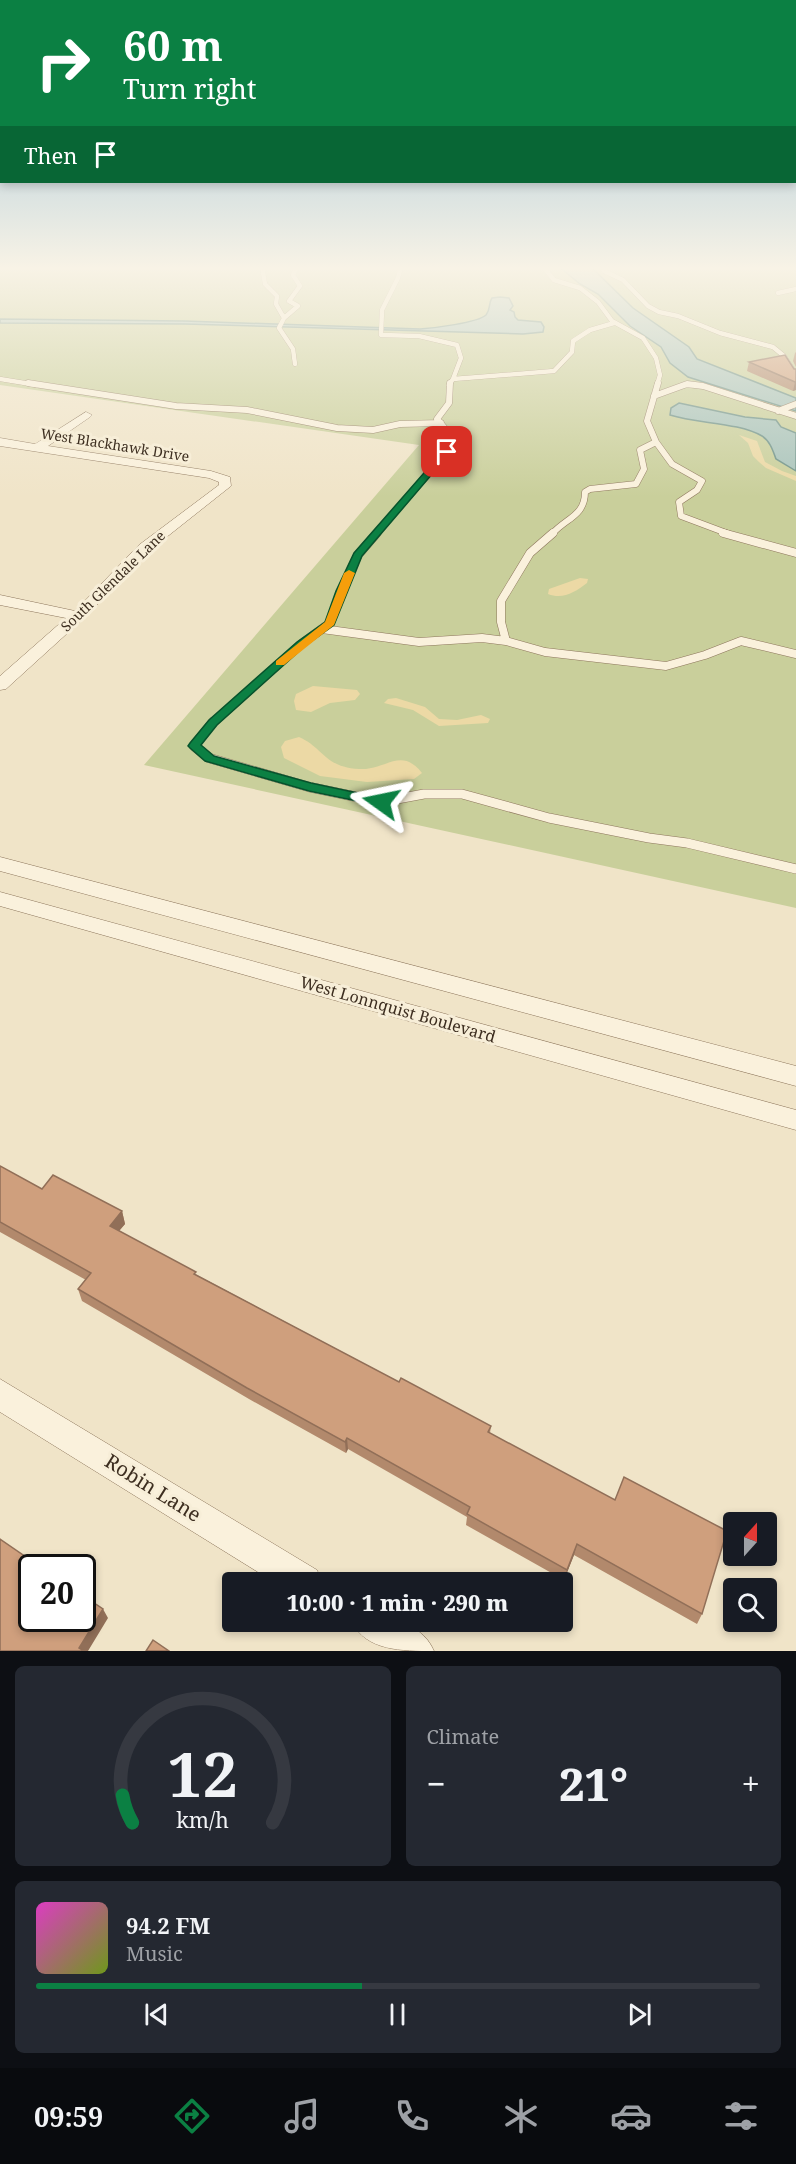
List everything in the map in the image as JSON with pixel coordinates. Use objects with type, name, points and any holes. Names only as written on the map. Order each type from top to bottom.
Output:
[{"type":"street","points":[[38,447],[86,415]]},
{"type":"street","name":"West Blackhawk Drive","points":[[0,442],[211,475],[225,480]]},
{"type":"street","name":"South Glendale Lane","points":[[0,685],[78,616],[144,548],[225,486],[225,480]]},
{"type":"street","points":[[0,600],[78,616]]},
{"type":"street","points":[[0,864],[796,1076]]},
{"type":"street","name":"West Lonnquist Boulevard","points":[[0,899],[796,1120]]},
{"type":"street","name":"Robin Lane","points":[[0,1394],[290,1572]]},
{"type":"street","points":[[385,1632],[416,1651]]},
{"type":"lane","points":[[290,343],[295,364]]},
{"type":"lane","points":[[452,343],[458,345],[461,358],[449,384],[449,403],[437,419],[456,442],[358,555],[341,591],[330,623],[301,644],[213,722],[194,746],[209,758],[309,787],[381,802],[424,794],[462,794],[549,818],[687,843],[796,869]]},
{"type":"lane","points":[[453,379],[554,371],[562,366],[565,357],[572,352],[573,343]]},
{"type":"lane","points":[[647,343],[656,358],[660,375],[647,421],[656,442],[672,464],[702,481],[697,490],[679,502],[681,516],[713,530],[796,553]]},
{"type":"lane","points":[[758,343],[773,347],[784,356],[796,375]]},
{"type":"lane","points":[[0,378],[176,406],[247,410],[337,428],[373,430],[400,424],[441,423]]},
{"type":"lane","points":[[654,396],[687,384],[703,386],[796,416]]},
{"type":"lane","points":[[778,411],[796,404]]},
{"type":"lane","points":[[506,641],[501,622],[501,601],[530,553],[544,543],[561,525],[581,511],[585,503],[585,492],[590,489],[636,484],[644,469],[640,450],[656,442]]},
{"type":"lane","points":[[322,629],[419,642],[482,638],[506,641],[545,652],[666,666],[705,655],[741,641],[796,654]]},
{"type":"green space","points":[[0,343],[796,343],[796,908],[144,765],[419,445],[0,385]]},
{"type":"sand","points":[[739,435],[757,441],[765,462],[796,476],[796,481],[766,468],[753,456],[748,443]]},
{"type":"sand","points":[[580,578],[588,579],[587,583],[573,592],[564,596],[548,594],[549,589]]},
{"type":"sand","points":[[313,686],[357,690],[360,694],[355,700],[330,703],[311,712],[296,710],[294,701],[296,694]]},
{"type":"sand","points":[[396,698],[425,707],[439,719],[457,720],[481,715],[490,719],[488,723],[439,726],[413,710],[384,703],[388,699]]},
{"type":"sand","points":[[299,737],[331,761],[347,768],[368,769],[400,760],[414,765],[422,773],[414,779],[367,782],[320,776],[284,758],[281,747],[285,741]]},
{"type":"water","points":[[655,343],[683,343],[697,359],[796,398],[796,411],[688,377],[670,363],[661,347]]},
{"type":"water","points":[[679,403],[745,417],[776,420],[781,427],[796,433],[796,471],[776,459],[767,441],[752,431],[670,415],[671,408]]},
{"type":"building","points":[[785,355],[796,369],[796,382],[749,362]]},
{"type":"building","points":[[0,1166],[42,1189],[53,1175],[122,1211],[110,1226],[196,1272],[194,1274],[399,1382],[401,1378],[491,1426],[488,1432],[615,1500],[624,1477],[723,1529],[723,1544],[702,1614],[577,1544],[567,1570],[467,1514],[470,1507],[347,1438],[345,1442],[247,1388],[78,1289],[91,1273],[0,1222]]},
{"type":"building","points":[[0,1539],[22,1554],[18,1554],[18,1632],[89,1632],[79,1648],[84,1651],[0,1651]]},
{"type":"building","points":[[96,1604],[103,1609],[96,1620]]},
{"type":"building","points":[[153,1640],[169,1651],[146,1651]]},
{"type":"slow traffic","points":[[280,663],[330,623],[349,573]]},
{"type":"route","points":[[381,802],[309,787],[209,758],[194,746],[213,722],[301,644],[330,623],[341,591],[358,555],[447,452]]}]
